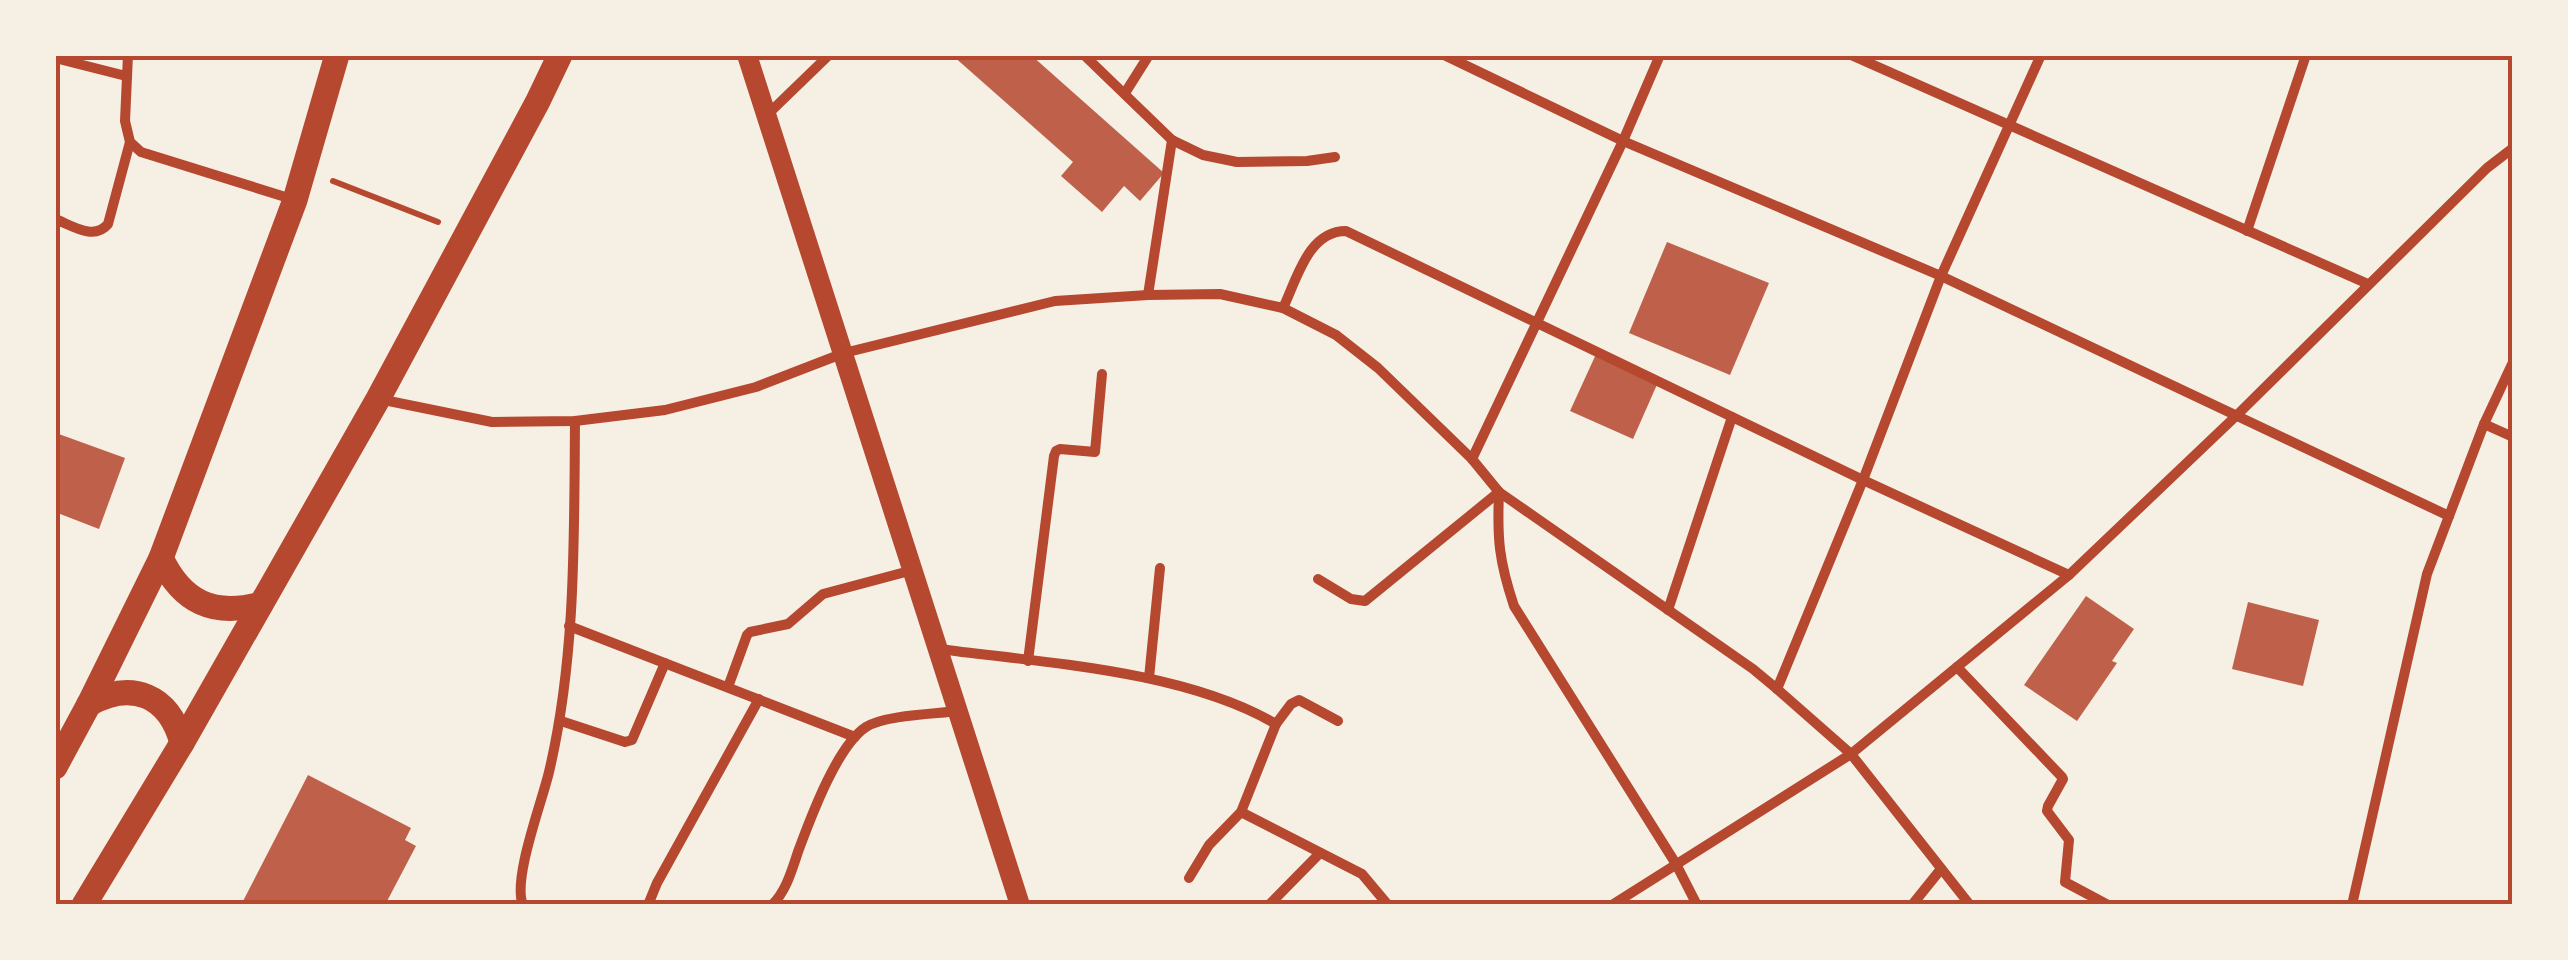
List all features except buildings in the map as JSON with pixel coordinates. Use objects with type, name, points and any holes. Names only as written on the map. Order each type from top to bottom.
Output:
[{"type":"main road","points":[[55,768],[161,558],[306,171],[337,55]]},
{"type":"main road","points":[[84,905],[182,743],[378,399],[560,55]]},
{"type":"main road","points":[[747,55],[1020,905]]},
{"type":"main road","points":[[161,558],[170,577],[201,603],[220,609],[261,604]]},
{"type":"main road","points":[[89,704],[122,692],[155,700],[178,726],[182,743]]},
{"type":"street","points":[[55,220],[97,233],[108,224],[130,142],[125,121],[128,55]]},
{"type":"street","points":[[768,114],[829,55]]},
{"type":"street","points":[[1084,55],[1172,140],[1203,155],[1237,162],[1335,157]]},
{"type":"street","points":[[1125,93],[1149,55]]},
{"type":"street","points":[[1444,55],[1623,141],[1941,276],[2449,516]]},
{"type":"street","points":[[1472,459],[1660,55]]},
{"type":"street","points":[[1850,55],[2368,284]]},
{"type":"street","points":[[1776,689],[1941,276],[2041,55]]},
{"type":"street","points":[[2246,230],[2306,55]]},
{"type":"street","points":[[55,58],[126,76]]},
{"type":"street","points":[[1148,295],[1172,140]]},
{"type":"street","points":[[130,142],[141,152],[295,200]]},
{"type":"street","points":[[1612,905],[1851,754],[2069,576],[2486,168],[2513,148]]},
{"type":"street","points":[[1283,308],[1313,246],[1325,234],[1346,230],[2069,576]]},
{"type":"street","points":[[378,399],[492,422],[575,421],[665,410],[756,387],[844,353],[1054,302],[1220,294],[1283,308],[1336,335],[1378,368],[1472,459],[1498,492],[1753,668],[1851,754],[1970,905]]},
{"type":"street","points":[[2352,905],[2427,574],[2484,424],[2513,362]]},
{"type":"street","points":[[1028,661],[1054,456],[1060,449],[1095,452],[1102,374]]},
{"type":"street","points":[[1668,610],[1732,417]]},
{"type":"street","points":[[523,905],[520,876],[562,721],[574,537],[575,421]]},
{"type":"street","points":[[2484,424],[2513,437]]},
{"type":"street","points":[[1318,580],[1351,599],[1365,601],[1498,492]]},
{"type":"street","points":[[1498,492],[1502,570],[1514,606],[1698,905]]},
{"type":"street","points":[[1149,678],[1160,568]]},
{"type":"street","points":[[728,688],[750,632],[788,624],[823,594],[913,570]]},
{"type":"street","points":[[569,626],[855,737]]},
{"type":"street","points":[[938,648],[1149,678],[1251,710],[1276,724]]},
{"type":"street","points":[[562,721],[625,742],[632,740],[665,663]]},
{"type":"street","points":[[1956,667],[2062,776],[2047,811],[2069,840],[2065,882],[2108,905]]},
{"type":"street","points":[[648,905],[759,699]]},
{"type":"street","points":[[1189,878],[1208,845],[1242,812],[1276,724],[1291,704],[1299,700],[1338,721]]},
{"type":"street","points":[[772,905],[786,885],[810,820],[843,751],[855,737],[868,725],[958,712]]},
{"type":"street","points":[[1242,812],[1362,874],[1388,905]]},
{"type":"street","points":[[1269,905],[1320,853]]},
{"type":"street","points":[[1912,905],[1941,869]]},
{"type":"path","points":[[306,171],[468,233]]}]
